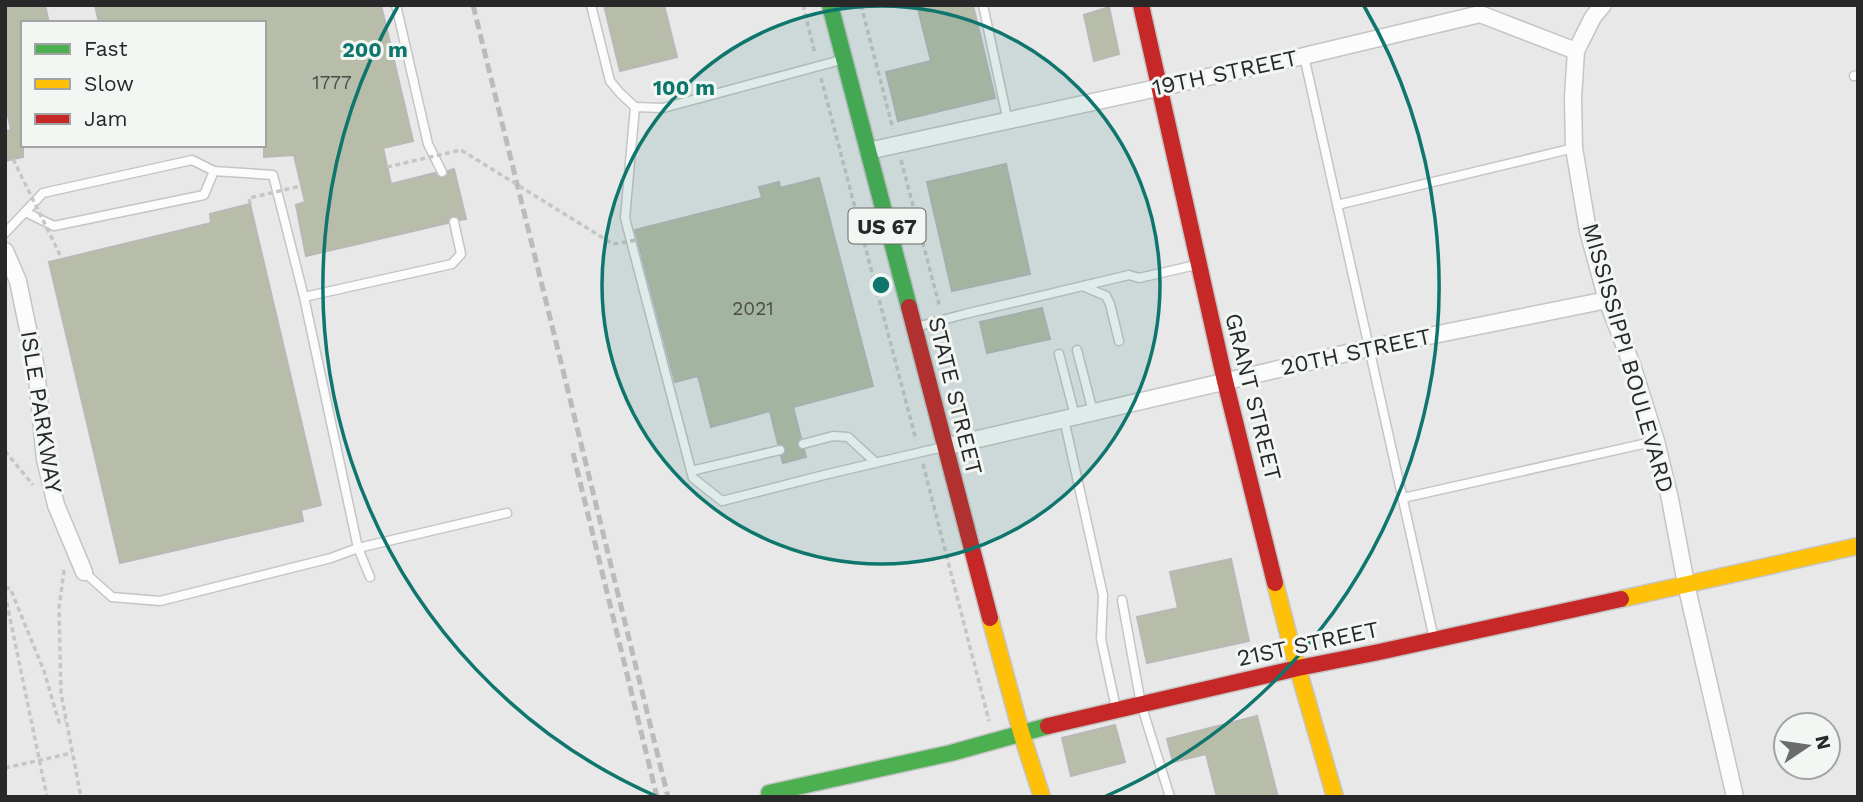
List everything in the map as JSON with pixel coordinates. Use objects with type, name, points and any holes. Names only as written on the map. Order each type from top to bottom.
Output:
[{"type":"main road","name":"STATE STREET","points":[[830,5],[944,447],[1021,732],[1042,797]]},
{"type":"main road","name":"GRANT STREET","points":[[1141,5],[1225,381],[1298,668],[1335,797]]},
{"type":"main road","name":"21ST STREET","points":[[770,795],[951,753],[1021,732],[1298,668],[1858,546]]},
{"type":"street","name":"MISSISSIPPI BOULEVARD","points":[[1603,5],[1593,17],[1576,51],[1574,148],[1588,231],[1606,300],[1633,368],[1656,441],[1735,797]]},
{"type":"street","name":"19TH STREET","points":[[868,150],[1008,122],[1304,56],[1479,10],[1576,51]]},
{"type":"street","name":"ISLE PARKWAY","points":[[5,251],[18,281],[36,368],[44,459],[52,492],[84,572]]},
{"type":"street","name":"20TH STREET","points":[[944,447],[1369,348],[1606,300]]},
{"type":"lane","points":[[396,5],[428,144],[442,172]]},
{"type":"lane","points":[[591,5],[610,81],[635,107],[663,108],[844,60]]},
{"type":"lane","points":[[983,5],[1008,122]]},
{"type":"lane","points":[[1304,56],[1434,639]]},
{"type":"lane","points":[[635,107],[625,218],[693,478],[722,502],[944,447]]},
{"type":"lane","points":[[1337,205],[1574,148]]},
{"type":"lane","points":[[5,233],[43,193],[192,160],[214,171],[273,175],[303,297],[358,548],[370,577]]},
{"type":"lane","points":[[25,212],[54,226],[204,195],[214,171]]},
{"type":"lane","points":[[303,297],[452,264],[461,254],[454,222]]},
{"type":"lane","points":[[914,328],[1129,275],[1139,278],[1199,264]]},
{"type":"lane","points":[[1083,286],[1106,296],[1119,341]]},
{"type":"lane","points":[[1077,350],[1094,412]]},
{"type":"lane","points":[[1059,354],[1103,595],[1101,639],[1116,710]]},
{"type":"lane","points":[[803,444],[833,436],[848,437],[876,463]]},
{"type":"lane","points":[[1403,498],[1656,441]]},
{"type":"lane","points":[[691,471],[780,450]]},
{"type":"lane","points":[[84,572],[112,597],[160,601],[331,558],[358,548],[507,513]]},
{"type":"lane","points":[[1122,600],[1141,704],[1170,797]]},
{"type":"path","points":[[803,5],[993,740]]},
{"type":"path","points":[[861,5],[954,363]]},
{"type":"path","points":[[387,166],[461,150],[613,244],[637,240]]},
{"type":"path","points":[[13,159],[62,259]]},
{"type":"path","points":[[250,204],[249,198],[301,186]]},
{"type":"path","points":[[5,452],[42,495],[52,492]]},
{"type":"path","points":[[62,559],[64,571],[58,637],[61,693],[81,797]]},
{"type":"path","points":[[5,589],[10,588],[44,671],[59,722],[65,720]]},
{"type":"path","points":[[5,594],[47,797]]},
{"type":"path","points":[[5,768],[72,754]]},
{"type":"building","points":[[5,5],[45,5],[49,21],[21,21],[23,157],[5,161],[5,131],[11,130],[5,102]]},
{"type":"building","points":[[95,5],[381,5],[413,141],[383,148],[391,184],[435,173],[439,178],[444,178],[448,171],[454,169],[466,219],[460,220],[457,216],[452,216],[448,223],[306,256],[296,205],[305,202],[294,155],[264,157],[266,21],[99,21]]},
{"type":"building","points":[[604,5],[664,5],[677,57],[620,71]]},
{"type":"building","points":[[917,5],[973,5],[995,98],[898,121],[886,72],[931,61]]},
{"type":"building","points":[[1109,7],[1119,54],[1094,61],[1084,15]]},
{"type":"building","points":[[1006,164],[1030,274],[952,291],[927,182]]},
{"type":"building","points":[[819,178],[873,386],[793,407],[801,438],[797,445],[804,450],[806,457],[783,463],[781,456],[786,453],[786,448],[783,444],[778,444],[770,411],[711,427],[698,376],[675,382],[635,230],[762,198],[759,187],[779,182],[780,188]]},
{"type":"building","points":[[250,204],[321,505],[301,510],[303,521],[120,563],[49,262],[211,223],[210,214]]},
{"type":"building","points":[[1042,308],[1050,339],[987,353],[980,322]]},
{"type":"building","points":[[1231,559],[1249,641],[1147,663],[1137,617],[1178,608],[1170,572]]},
{"type":"building","points":[[1257,716],[1278,797],[1217,797],[1206,754],[1173,762],[1167,739]]},
{"type":"building","points":[[1115,725],[1125,762],[1071,776],[1062,738]]},
{"type":"railway","points":[[473,5],[668,797]]},
{"type":"railway","points":[[573,453],[657,797]]},
{"type":"traffic: fast","points":[[830,5],[909,307]]},
{"type":"traffic: fast","points":[[769,793],[951,753],[1048,726]]},
{"type":"traffic: slow","points":[[1621,599],[1858,546]]},
{"type":"traffic: slow","points":[[1275,583],[1335,797]]},
{"type":"traffic: slow","points":[[990,618],[1042,797]]},
{"type":"traffic: jam","points":[[1141,5],[1225,381],[1275,583]]},
{"type":"traffic: jam","points":[[909,307],[990,618]]},
{"type":"traffic: jam","points":[[1048,726],[1298,668],[1621,599]]}]
